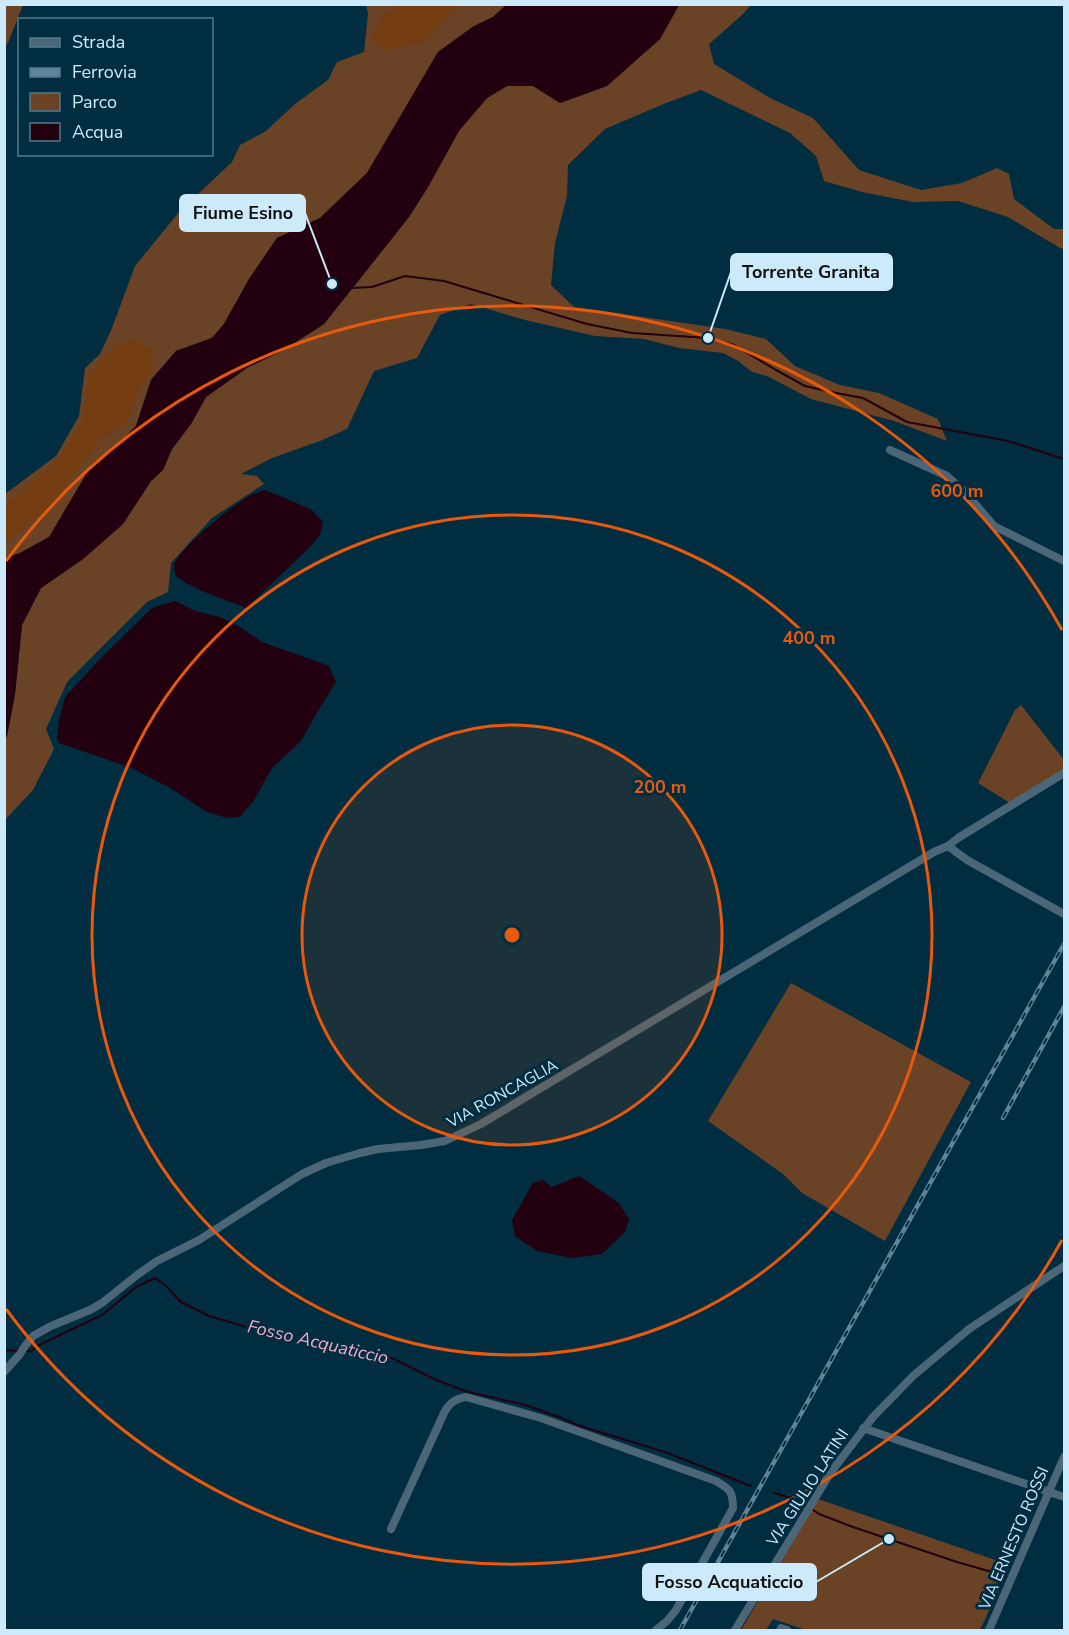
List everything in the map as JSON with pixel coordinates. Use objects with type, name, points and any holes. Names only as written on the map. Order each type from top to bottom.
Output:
[{"type":"street","points":[[890,450],[947,476],[965,492],[994,526],[1065,561]]},
{"type":"street","name":"VIA RONCAGLIA","points":[[4,1372],[33,1336],[42,1330],[90,1310],[157,1261],[199,1240],[313,1169],[378,1149],[445,1141],[481,1124],[913,864],[948,846],[1065,773]]},
{"type":"street","points":[[948,846],[967,860],[1065,914]]},
{"type":"street","name":"VIA GIULIO LATINI","points":[[735,1630],[831,1472],[863,1428],[913,1376],[969,1329],[1065,1266]]},
{"type":"street","points":[[391,1529],[444,1413],[448,1406],[457,1399],[466,1397],[541,1418],[716,1481],[725,1486],[733,1496],[734,1508],[676,1610],[668,1621],[656,1630]]},
{"type":"street","points":[[863,1428],[1065,1497]]},
{"type":"street","name":"VIA ERNESTO ROSSI","points":[[989,1630],[1065,1456]]},
{"type":"green space","points":[[5,4],[23,5],[7,45],[5,44]]},
{"type":"green space","points":[[366,5],[507,5],[493,17],[474,26],[438,52],[367,173],[320,218],[277,238],[249,279],[224,324],[212,338],[176,351],[151,380],[136,426],[118,444],[49,537],[20,553],[5,558],[5,494],[56,456],[79,416],[85,368],[100,354],[135,266],[179,212],[232,162],[240,145],[266,131],[295,104],[328,80],[337,62],[364,52],[368,13]]},
{"type":"green space","points":[[679,5],[751,5],[709,44],[714,64],[770,98],[813,118],[859,170],[921,190],[962,183],[997,168],[1009,174],[1014,199],[1054,229],[1064,229],[1064,249],[1008,217],[958,201],[913,202],[862,192],[824,181],[816,156],[790,133],[701,90],[605,129],[568,165],[567,196],[555,243],[551,285],[574,307],[725,329],[766,339],[795,366],[840,385],[879,393],[938,419],[947,441],[894,421],[811,399],[767,376],[752,372],[723,353],[679,348],[644,339],[595,336],[525,320],[471,304],[440,315],[417,358],[374,371],[347,429],[272,458],[241,474],[257,476],[264,484],[212,518],[171,563],[168,592],[147,602],[67,682],[46,729],[54,749],[33,790],[5,820],[5,739],[15,694],[22,625],[41,588],[83,559],[123,524],[151,481],[163,470],[172,449],[191,424],[206,397],[247,368],[282,351],[324,324],[409,217],[459,130],[487,98],[507,86],[534,86],[560,103],[607,86],[660,39]]},
{"type":"green space","points":[[1021,705],[1064,760],[1064,769],[1010,803],[978,783],[1015,710]]},
{"type":"green space","points":[[791,983],[971,1082],[885,1241],[802,1193],[783,1174],[708,1121]]},
{"type":"green space","points":[[818,1499],[1010,1565],[980,1630],[806,1630],[773,1619],[766,1630],[741,1630]]},
{"type":"shaded area","points":[[398,5],[460,5],[420,43],[382,50],[371,37],[384,15]]},
{"type":"shaded area","points":[[137,341],[154,351],[152,371],[141,387],[126,423],[100,441],[47,509],[5,545],[5,506],[57,460],[83,420],[88,376],[118,343]]},
{"type":"water","points":[[507,4],[679,5],[660,39],[607,86],[560,103],[533,86],[507,86],[487,98],[459,131],[409,217],[324,324],[282,351],[247,368],[206,397],[191,424],[172,449],[163,470],[151,481],[123,524],[83,559],[41,588],[22,625],[15,694],[5,739],[5,558],[20,553],[49,537],[92,464],[118,444],[136,426],[151,380],[176,351],[212,338],[224,324],[249,279],[277,238],[320,218],[367,173],[438,52],[474,26],[493,17]]},
{"type":"water","points":[[264,490],[312,510],[323,522],[320,535],[309,548],[246,608],[200,590],[175,575],[174,565],[178,557],[196,538],[243,500]]},
{"type":"water","points":[[175,601],[195,611],[220,617],[262,642],[329,666],[336,682],[301,741],[272,768],[253,802],[239,817],[227,818],[207,812],[172,789],[132,768],[59,743],[57,737],[65,697],[152,608]]},
{"type":"water","points":[[579,1176],[619,1203],[629,1219],[625,1232],[602,1254],[572,1258],[537,1251],[515,1236],[512,1220],[533,1183],[543,1180],[552,1187]]},
{"type":"waterway","points":[[351,288],[372,287],[405,276],[444,281],[587,324],[632,333],[708,338],[734,345],[805,386],[863,398],[907,422],[1008,441],[1064,459]]},
{"type":"waterway","name":"Fosso Acquaticcio","points":[[26,1351],[31,1351],[102,1315],[136,1287],[155,1278],[181,1302],[209,1316],[301,1341],[392,1358],[434,1379],[465,1391],[525,1405],[580,1426],[665,1452],[751,1486]]},
{"type":"waterway","name":"Fosso Acquaticcio","points":[[4,1350],[18,1351]]},
{"type":"waterway","name":"Fosso Acquaticcio","points":[[775,1493],[800,1501],[819,1514],[853,1527],[1006,1576]]},
{"type":"railway","points":[[680,1630],[1064,944]]},
{"type":"railway","points":[[1003,1118],[1064,1007]]},
{"type":"place","name":"Fiume Esino","points":[[332,284]]},
{"type":"place","name":"Torrente Granita","points":[[708,338]]},
{"type":"place","name":"Fosso Acquaticcio","points":[[889,1539]]}]
